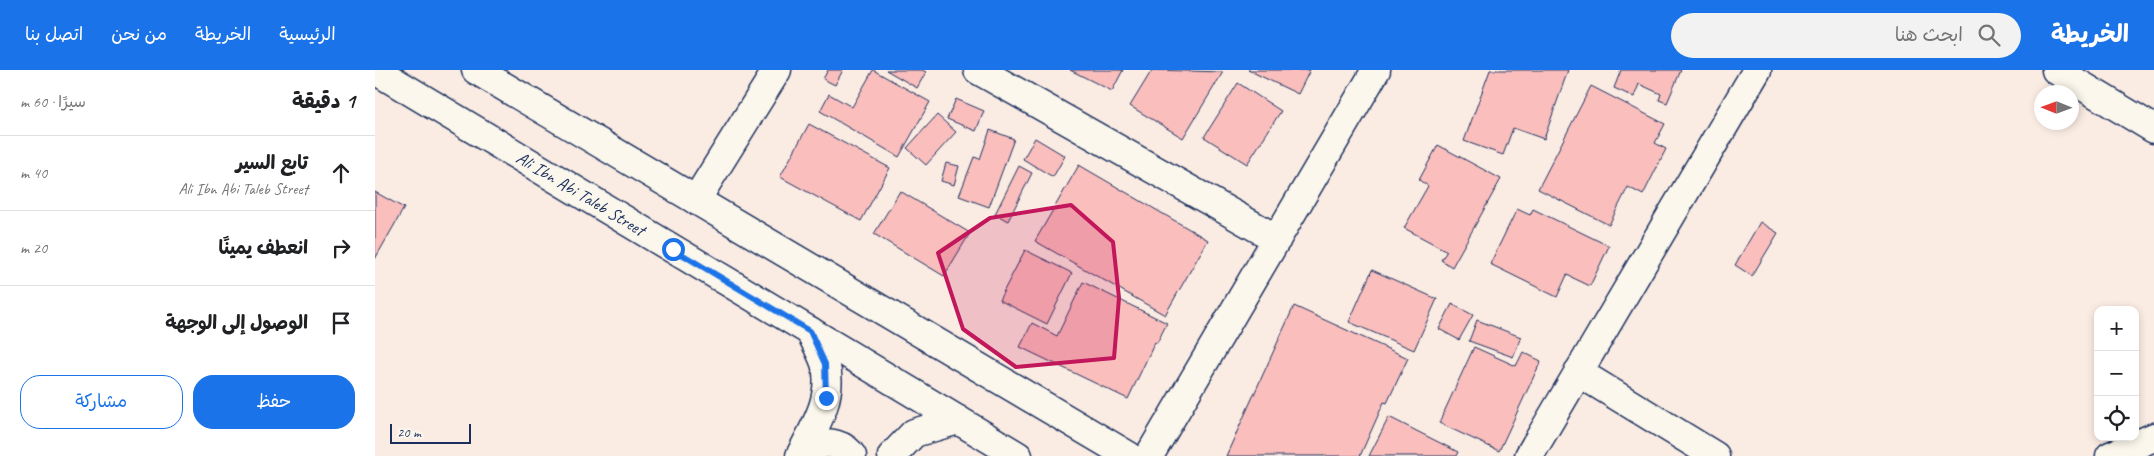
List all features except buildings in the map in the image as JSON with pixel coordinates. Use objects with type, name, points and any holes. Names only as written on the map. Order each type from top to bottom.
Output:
[{"type":"street","name":"Ali Ibn Abi Taleb Street","points":[[375,70],[1018,456]]},
{"type":"street","points":[[476,70],[1129,456]]},
{"type":"street","points":[[696,200],[777,70]]},
{"type":"street","points":[[978,70],[1277,239]]},
{"type":"street","points":[[1149,456],[1376,70]]},
{"type":"street","points":[[1529,456],[1757,70]]},
{"type":"street","points":[[2056,70],[2154,129]]},
{"type":"street","points":[[802,456],[819,419],[826,398],[825,364],[810,331]]},
{"type":"street","points":[[1578,372],[1715,456]]},
{"type":"street","points":[[892,456],[914,432],[958,420]]},
{"type":"street","points":[[2110,456],[2154,437]]},
{"type":"street","points":[[802,456],[815,446],[825,444],[839,445],[852,456]]},
{"type":"highlighted area","points":[[1071,205],[1113,242],[1119,298],[1114,358],[1016,367],[963,329],[938,253],[990,218]]},
{"type":"route","points":[[673,249],[810,331],[825,364],[827,379],[826,398]]}]
